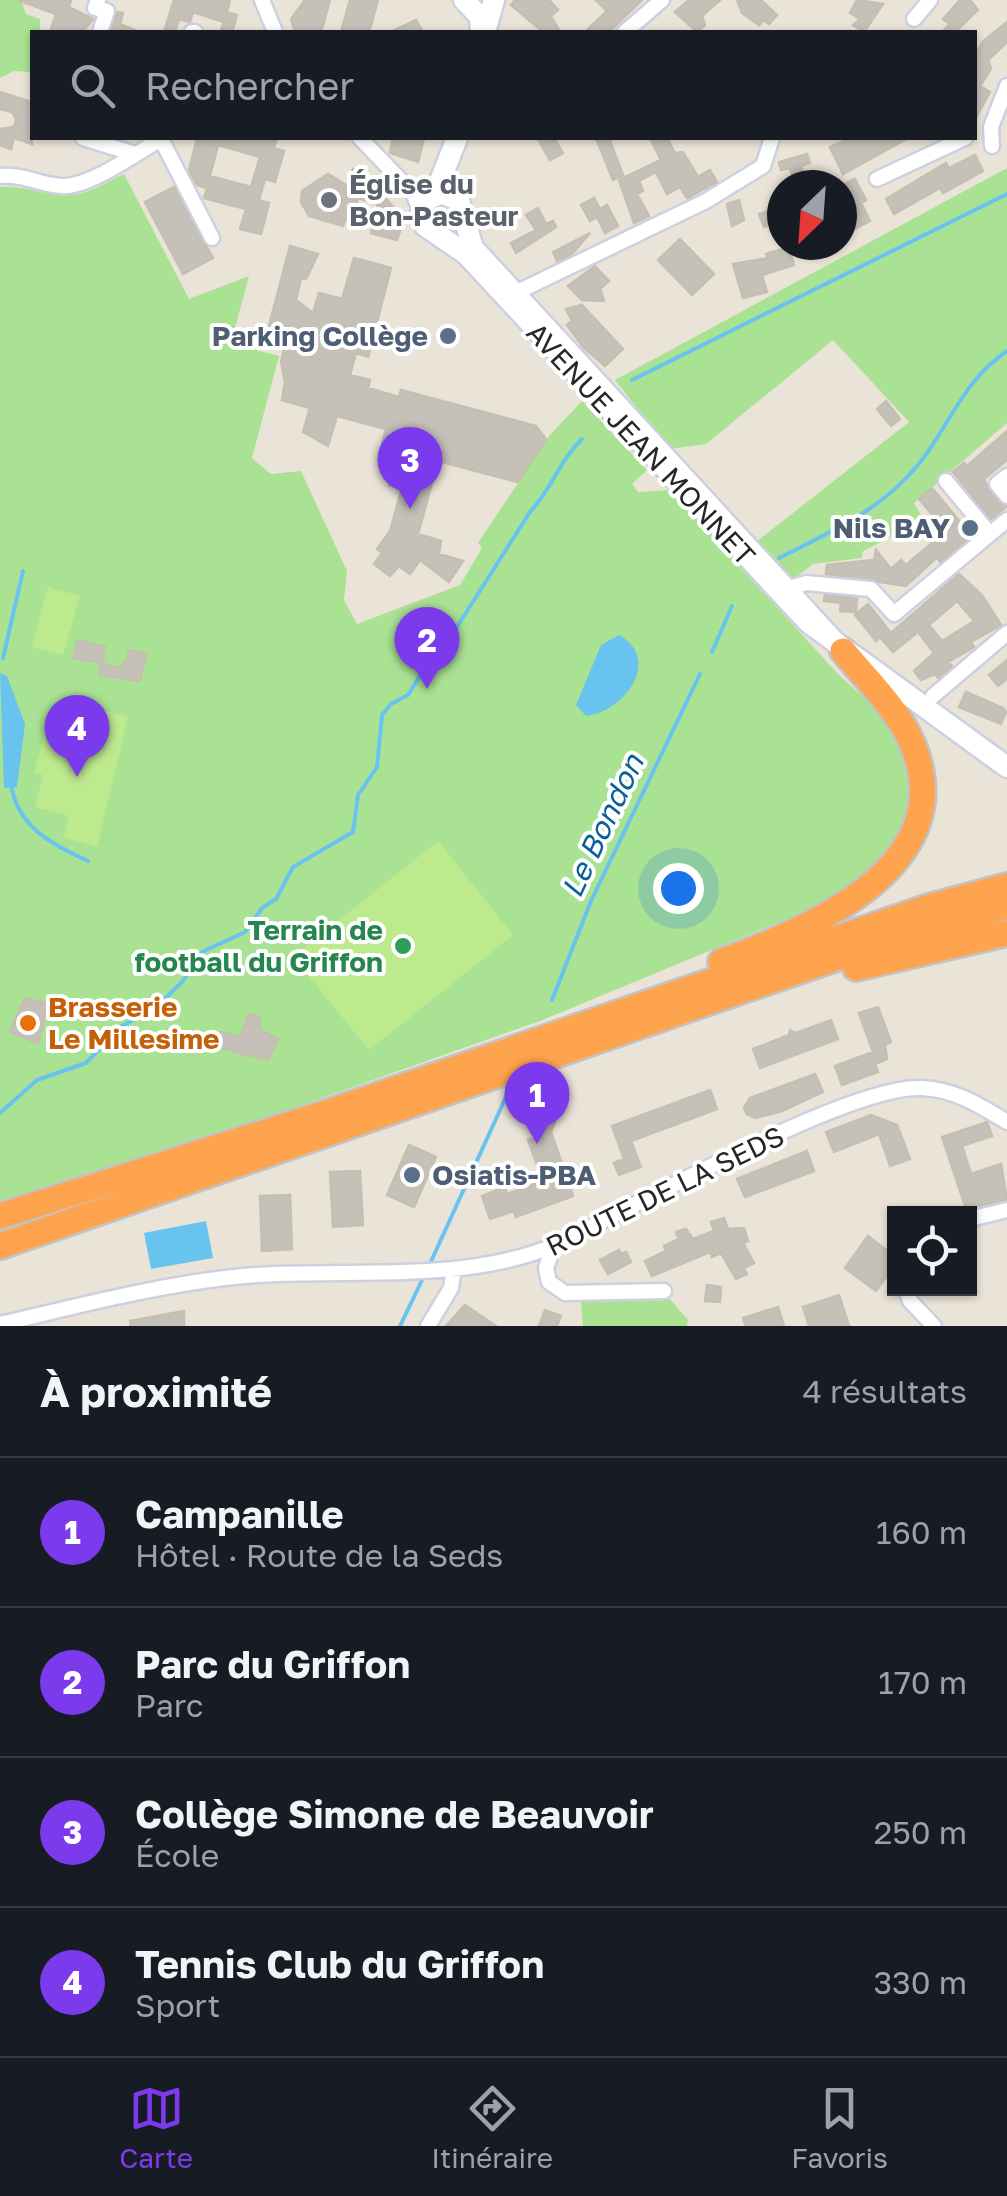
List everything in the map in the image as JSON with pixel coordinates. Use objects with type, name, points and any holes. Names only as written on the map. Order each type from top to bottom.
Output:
[{"type":"highway","points":[[0,1258],[324,1114],[766,944],[839,907],[887,872],[903,853],[919,816],[922,775],[901,724],[843,650]]},
{"type":"highway","points":[[863,930],[922,903],[1007,878]]},
{"type":"highway","points":[[324,1114],[863,930],[1007,886]]},
{"type":"highway","points":[[506,1072],[874,945],[1007,906]]},
{"type":"highway","points":[[0,1226],[864,965],[1007,933]]},
{"type":"highway","points":[[0,1216],[250,1148]]},
{"type":"highway","points":[[0,1246],[250,1148]]},
{"type":"street","points":[[98,0],[95,8],[107,11],[101,30]]},
{"type":"street","points":[[262,0],[274,30]]},
{"type":"street","points":[[464,0],[486,16]]},
{"type":"street","points":[[627,30],[662,0]]},
{"type":"street","points":[[914,19],[930,0]]},
{"type":"street","points":[[992,146],[991,127],[1007,86]]},
{"type":"street","points":[[977,133],[991,127]]},
{"type":"street","points":[[90,140],[135,154]]},
{"type":"street","points":[[0,176],[28,176],[66,187],[159,140]]},
{"type":"street","points":[[163,140],[212,238]]},
{"type":"street","points":[[362,140],[431,198],[450,163],[456,140]]},
{"type":"street","points":[[510,296],[706,201],[763,166],[771,140]]},
{"type":"street","points":[[878,180],[962,140]]},
{"type":"street","name":"AVENUE JEAN MONNET","points":[[510,296],[473,248],[463,221],[463,207],[431,198],[425,226],[466,254],[510,296],[843,650],[1007,767]]},
{"type":"street","points":[[442,235],[454,232],[463,221]]},
{"type":"street","points":[[1007,476],[997,484],[1007,496]]},
{"type":"street","points":[[946,481],[990,534]]},
{"type":"street","points":[[778,581],[871,589],[894,614],[1007,520]]},
{"type":"street","points":[[933,696],[1007,632]]},
{"type":"street","name":"ROUTE DE LA SEDS","points":[[0,1324],[225,1278],[449,1269],[553,1248],[812,1120],[883,1094],[919,1088],[949,1092],[1007,1122]]},
{"type":"street","points":[[977,1217],[1007,1210]]},
{"type":"street","points":[[553,1248],[546,1268],[549,1282],[564,1293],[664,1290]]},
{"type":"street","points":[[428,1326],[451,1288],[449,1269]]},
{"type":"street","points":[[908,1296],[934,1326]]},
{"type":"street","name":"ROUTE DE LA SEDS","points":[[0,1313],[72,1307]]},
{"type":"green space","points":[[0,0],[21,0],[26,14],[40,19],[40,30],[30,30],[30,72],[14,71],[0,78]]},
{"type":"green space","points":[[1007,168],[1007,423],[914,503],[921,515],[917,534],[908,539],[893,536],[863,551],[862,558],[813,564],[791,581],[756,542],[909,422],[833,340],[706,444],[669,449],[615,380],[837,260],[857,260],[857,249]]},
{"type":"green space","points":[[124,174],[189,299],[249,276],[231,343],[279,356],[252,458],[271,474],[301,471],[347,571],[344,600],[357,624],[460,585],[482,548],[478,543],[550,435],[582,401],[647,470],[632,484],[638,492],[670,490],[837,673],[873,706],[901,748],[911,785],[903,834],[861,885],[820,905],[540,1021],[187,1146],[0,1205],[0,187],[79,194]]},
{"type":"green space","points":[[48,587],[80,596],[63,655],[32,647]]},
{"type":"green space","points":[[53,705],[89,717],[93,707],[128,717],[97,847],[63,837],[69,816],[35,807],[43,775],[34,772]]},
{"type":"green space","name":"Terrain de football du Griffon","points":[[438,841],[513,935],[369,1050],[293,957]]},
{"type":"green space","points":[[670,1299],[688,1320],[687,1326],[583,1326],[581,1302]]},
{"type":"water","points":[[619,635],[632,645],[638,671],[625,695],[600,712],[586,716],[576,705],[601,645]]},
{"type":"water","points":[[0,673],[7,676],[25,724],[17,787],[4,788]]},
{"type":"water","points":[[206,1221],[213,1258],[151,1269],[144,1233]]},
{"type":"building","points":[[18,0],[71,0],[69,7],[93,19],[85,30],[51,30],[56,14]]},
{"type":"building","points":[[174,0],[230,0],[227,12],[237,15],[233,30],[221,30],[224,22],[193,12],[190,22],[179,19],[176,30],[165,30]]},
{"type":"building","points":[[305,0],[330,0],[322,30],[294,30],[291,19]]},
{"type":"building","points":[[350,0],[378,0],[370,30],[342,30]]},
{"type":"building","points":[[515,0],[549,0],[558,10],[551,16],[559,30],[541,30],[511,5]]},
{"type":"building","points":[[596,0],[642,0],[611,30],[587,30],[607,11]]},
{"type":"building","points":[[689,0],[720,0],[702,16],[705,25],[699,30],[675,12]]},
{"type":"building","points":[[737,0],[761,0],[777,15],[769,24],[764,20],[759,25],[742,13]]},
{"type":"building","points":[[857,0],[883,4],[865,30],[853,25],[860,19],[850,13]]},
{"type":"building","points":[[960,0],[970,0],[978,10],[957,30],[944,30],[950,24],[943,19]]},
{"type":"building","points":[[117,12],[123,13],[120,24],[134,30],[112,30]]},
{"type":"building","points":[[416,20],[422,30],[394,30]]},
{"type":"building","points":[[1007,22],[1007,42],[988,60],[991,69],[980,86],[990,92],[977,116],[977,53],[982,42]]},
{"type":"building","points":[[0,92],[28,101],[32,144],[14,138],[11,149],[0,145],[0,129],[14,127],[16,119],[12,112],[0,109]]},
{"type":"building","points":[[197,140],[218,145],[207,140],[276,140],[274,148],[284,151],[275,182],[265,179],[259,200],[269,203],[261,234],[240,229],[246,209],[204,198],[207,188],[197,185],[189,170]],"holes":[[[218,145],[260,157],[251,187],[210,176]]]},
{"type":"building","points":[[393,140],[424,140],[418,162],[390,153]]},
{"type":"building","points":[[555,140],[563,153],[550,160],[539,141]]},
{"type":"building","points":[[597,140],[610,140],[623,175],[613,180]]},
{"type":"building","points":[[651,140],[668,140],[675,153],[683,152],[698,177],[710,170],[717,182],[687,198],[680,187],[667,194],[656,172],[639,181],[643,191],[637,194],[649,216],[634,223],[619,180],[661,160]]},
{"type":"building","points":[[846,140],[904,140],[850,170],[841,170],[830,147]]},
{"type":"building","points":[[807,154],[810,163],[801,166],[802,170],[781,170],[779,162]]},
{"type":"building","points":[[975,155],[983,171],[943,193],[940,188],[894,214],[886,199],[946,163],[949,168]]},
{"type":"building","points":[[353,169],[364,173],[394,208],[401,228],[397,240],[371,233],[378,204],[358,198],[352,221],[345,220],[343,226],[309,216],[301,202],[302,191],[328,174],[348,186]]},
{"type":"building","points":[[857,183],[866,200],[861,203],[870,221],[857,228]]},
{"type":"building","points":[[174,187],[213,258],[183,274],[145,202]]},
{"type":"building","points":[[594,198],[600,209],[607,205],[618,226],[605,233],[597,217],[590,221],[581,205]]},
{"type":"building","points":[[739,200],[744,220],[732,226],[727,204]]},
{"type":"building","points":[[538,208],[546,224],[553,221],[556,227],[516,253],[511,243],[536,230],[526,215]]},
{"type":"building","points":[[767,211],[767,226],[764,227],[759,214]]},
{"type":"building","points":[[590,233],[572,254],[557,261],[553,252]]},
{"type":"building","points":[[680,239],[714,274],[692,295],[658,260]]},
{"type":"building","points":[[290,246],[318,254],[306,279],[301,278],[296,300],[313,313],[319,293],[342,299],[354,258],[391,268],[368,357],[356,353],[350,375],[370,380],[368,388],[399,397],[401,390],[536,426],[546,439],[518,482],[438,461],[418,534],[441,541],[439,554],[463,561],[449,582],[420,560],[410,574],[399,566],[390,576],[374,564],[382,553],[377,549],[390,531],[402,488],[389,485],[399,449],[382,444],[386,429],[337,416],[328,446],[303,432],[310,408],[282,400],[285,382],[281,362],[286,342],[266,337]]},
{"type":"building","points":[[767,258],[793,260],[794,265],[762,275],[767,292],[743,298],[733,264]]},
{"type":"building","points":[[595,266],[609,281],[600,289],[604,301],[582,300],[568,286]]},
{"type":"building","points":[[582,305],[623,349],[605,366],[583,347],[567,325],[572,321],[566,309]]},
{"type":"building","points":[[886,401],[900,419],[891,426],[877,409]]},
{"type":"building","points":[[1007,431],[1007,460],[984,479],[989,491],[1007,506],[991,519],[953,472],[964,463],[967,466]]},
{"type":"building","points":[[932,488],[962,524],[965,521],[975,533],[940,562],[937,557],[906,586],[826,574],[827,565],[874,560],[876,550],[891,569],[901,560],[906,565],[946,531],[919,499]]},
{"type":"building","points":[[959,574],[982,595],[1001,625],[971,642],[974,647],[948,662],[952,666],[938,678],[935,674],[921,680],[914,671],[934,653],[918,632],[893,652],[880,637],[876,641],[855,615],[868,604],[891,633]],"holes":[[[957,601],[974,621],[942,641],[929,625]]]},
{"type":"building","points":[[825,595],[857,598],[856,612],[840,611],[841,603],[824,601]]},
{"type":"building","points":[[78,640],[105,647],[102,663],[118,668],[128,660],[128,650],[146,654],[140,681],[99,675],[101,663],[73,658]]},
{"type":"building","points":[[1007,660],[1007,679],[998,686],[989,675]]},
{"type":"building","points":[[966,692],[1003,708],[1006,712],[1001,724],[959,707]]},
{"type":"building","name":"Brasserie Le Millesime","points":[[25,998],[48,1004],[38,1043],[10,1032]]},
{"type":"building","points":[[878,1007],[891,1042],[885,1045],[887,1059],[875,1064],[878,1072],[842,1085],[835,1066],[873,1052],[859,1013]]},
{"type":"building","points":[[249,1014],[260,1017],[260,1030],[278,1039],[268,1060],[213,1046],[220,1032],[240,1037]]},
{"type":"building","points":[[831,1020],[838,1039],[760,1068],[753,1049],[789,1035],[790,1030],[796,1033]]},
{"type":"building","points":[[815,1074],[823,1092],[782,1111],[755,1118],[747,1114],[744,1108],[750,1098]]},
{"type":"building","points":[[710,1090],[717,1109],[631,1141],[641,1167],[619,1175],[614,1163],[624,1159],[612,1126]]},
{"type":"building","points":[[559,1093],[563,1105],[550,1110],[555,1122],[551,1132],[573,1196],[516,1217],[514,1211],[490,1219],[482,1196],[505,1187],[507,1194],[543,1181],[528,1140],[535,1138],[527,1117],[519,1120],[514,1108]]},
{"type":"building","points":[[871,1115],[897,1125],[910,1159],[890,1166],[879,1134],[834,1152],[826,1132]]},
{"type":"building","points":[[987,1122],[992,1136],[962,1146],[971,1174],[1001,1164],[1007,1200],[965,1206],[942,1137]]},
{"type":"building","name":"Osiatis-PBA","points":[[409,1145],[436,1157],[414,1207],[387,1195]]},
{"type":"building","points":[[807,1151],[814,1171],[745,1197],[737,1179]]},
{"type":"building","points":[[360,1171],[363,1225],[333,1227],[330,1172]]},
{"type":"building","points":[[290,1195],[292,1249],[262,1251],[260,1196]]},
{"type":"building","points":[[724,1218],[728,1229],[744,1228],[748,1241],[743,1243],[754,1263],[744,1268],[747,1274],[736,1279],[721,1253],[712,1257],[710,1252],[652,1276],[645,1261],[666,1251],[664,1246],[679,1239],[676,1232],[686,1229],[693,1239],[714,1231],[711,1222]]},
{"type":"building","points":[[868,1236],[887,1251],[887,1276],[876,1291],[845,1268]]},
{"type":"building","points":[[619,1250],[621,1254],[626,1252],[631,1262],[608,1274],[600,1260]]},
{"type":"building","points":[[707,1285],[721,1287],[720,1302],[705,1301]]},
{"type":"building","points":[[839,1295],[849,1326],[809,1326],[803,1307]]},
{"type":"building","points":[[465,1305],[496,1326],[446,1326]]},
{"type":"building","points":[[778,1307],[784,1326],[746,1326],[743,1318]]},
{"type":"building","points":[[545,1310],[561,1316],[557,1326],[539,1326]]},
{"type":"building","points":[[184,1311],[184,1326],[131,1326],[130,1321]]},
{"type":"waterway","points":[[632,380],[1007,194]]},
{"type":"waterway","name":"Le Bondon","points":[[779,558],[847,523],[894,489],[933,444],[976,379],[1007,351]]},
{"type":"waterway","points":[[0,1113],[37,1080],[86,1063],[122,1026],[155,1008],[183,981],[202,952],[245,932],[262,908],[276,899],[293,867],[353,832],[358,795],[377,767],[382,715],[391,704],[408,695],[429,661],[448,641],[567,456],[582,439]]},
{"type":"waterway","points":[[3,658],[23,571]]},
{"type":"waterway","name":"Le Bondon","points":[[712,652],[732,606]]},
{"type":"waterway","name":"Le Bondon","points":[[552,1000],[591,901],[700,674]]},
{"type":"waterway","points":[[11,784],[29,823],[50,841],[88,861]]},
{"type":"waterway","name":"Le Bondon","points":[[428,1268],[506,1097]]},
{"type":"waterway","name":"Le Bondon","points":[[400,1326],[424,1276]]},
{"type":"place","name":"Église du Bon-Pasteur","points":[[329,200]]},
{"type":"place","name":"Parking Collège","points":[[448,336]]},
{"type":"place","name":"Collège Simone de Beauvoir","points":[[410,509]]},
{"type":"place","name":"Nils BAY","points":[[970,528]]},
{"type":"place","name":"Parc du Griffon","points":[[427,689]]},
{"type":"place","name":"Tennis Club du Griffon","points":[[77,777]]},
{"type":"place","name":"Terrain de football du Griffon","points":[[403,946]]},
{"type":"place","name":"Brasserie Le Millesime","points":[[28,1023]]},
{"type":"place","name":"Campanille","points":[[537,1144]]},
{"type":"place","name":"Osiatis-PBA","points":[[412,1175]]}]
